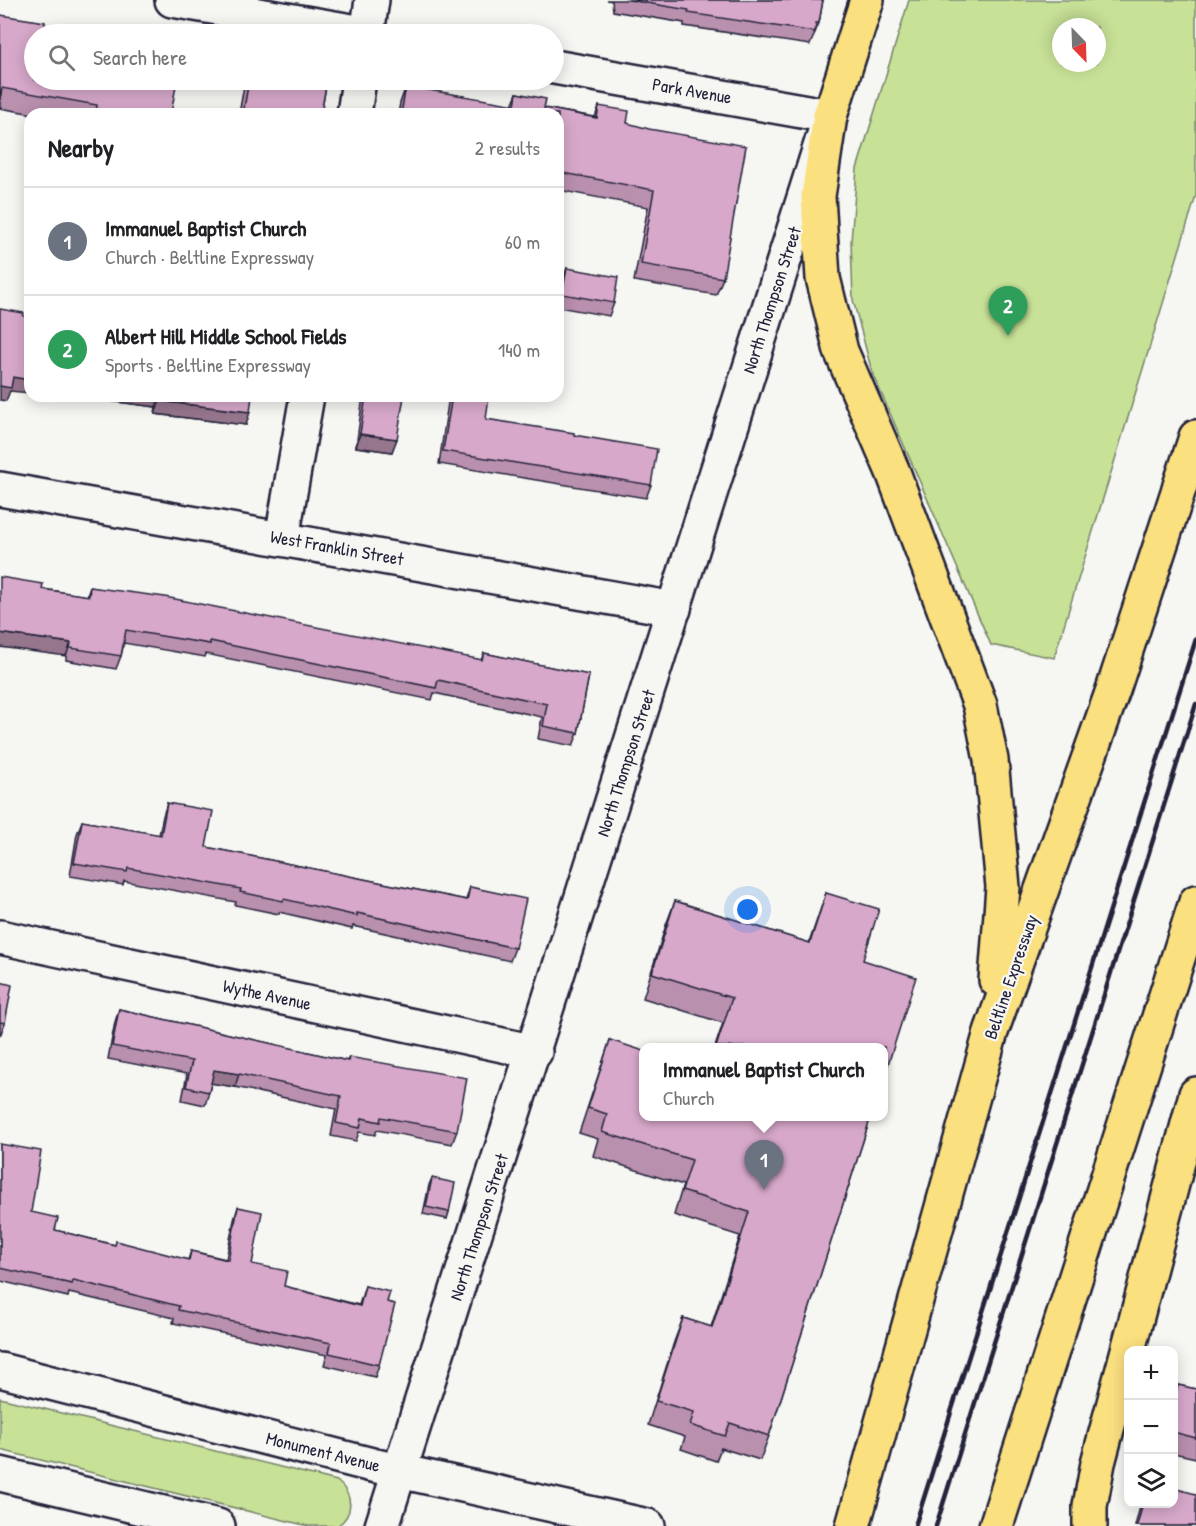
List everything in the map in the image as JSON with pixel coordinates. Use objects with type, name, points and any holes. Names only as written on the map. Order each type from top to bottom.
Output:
[{"type":"main road","name":"North Thompson Street","points":[[830,116],[867,0]]},
{"type":"main road","points":[[830,116],[818,196],[824,278],[841,351],[893,472],[976,694],[991,760],[1003,887],[991,1032]]},
{"type":"main road","name":"Beltline Expressway","points":[[853,1526],[991,1032],[1113,690],[1196,437]]},
{"type":"main road","points":[[996,1526],[1196,902]]},
{"type":"main road","points":[[1090,1526],[1090,1506],[1098,1463],[1196,1094]]},
{"type":"street","points":[[172,0],[310,24]]},
{"type":"street","points":[[369,24],[372,0]]},
{"type":"street","name":"Park Avenue","points":[[564,69],[830,116]]},
{"type":"street","points":[[355,108],[358,90]]},
{"type":"street","name":"North Thompson Street","points":[[382,1526],[535,1052],[830,116]]},
{"type":"street","points":[[282,538],[306,402]]},
{"type":"street","name":"West Franklin Street","points":[[0,489],[674,609]]},
{"type":"street","name":"Wythe Avenue","points":[[0,938],[535,1052]]},
{"type":"street","name":"Monument Avenue","points":[[0,1370],[399,1470],[648,1526]]},
{"type":"street","points":[[0,1474],[218,1526]]},
{"type":"green space","points":[[909,0],[1196,0],[1196,196],[1054,658],[991,645],[872,372],[853,300],[851,241],[857,169]]},
{"type":"green space","points":[[0,1398],[337,1481],[349,1498],[349,1510],[347,1516],[337,1526],[308,1526],[0,1450]]},
{"type":"building","points":[[629,0],[823,0],[815,32],[688,13],[689,10]]},
{"type":"building","points":[[0,15],[45,22],[45,24],[24,24],[24,90],[175,90],[172,108],[97,108],[97,105],[2,88],[0,101]]},
{"type":"building","points":[[247,90],[325,90],[322,108],[244,108]]},
{"type":"building","points":[[405,90],[429,90],[515,105],[517,93],[546,99],[544,108],[402,108]]},
{"type":"building","points":[[599,106],[629,111],[627,123],[746,146],[723,278],[641,264],[654,190],[564,173],[564,112],[597,118]]},
{"type":"building","points":[[567,268],[618,277],[614,303],[564,294]]},
{"type":"building","points":[[0,309],[24,313],[24,379],[13,377],[11,388],[0,386]]},
{"type":"building","points":[[168,402],[251,402],[250,412]]},
{"type":"building","points":[[365,402],[403,402],[397,439],[360,434]]},
{"type":"building","points":[[451,402],[488,402],[486,419],[657,449],[651,485],[443,451]]},
{"type":"building","points":[[0,577],[43,584],[42,589],[89,596],[90,587],[165,597],[482,660],[484,653],[589,675],[578,733],[543,726],[547,704],[438,680],[436,688],[210,641],[210,644],[126,630],[121,656],[70,648],[71,643],[0,633]]},
{"type":"building","points":[[167,803],[213,811],[206,847],[467,900],[470,887],[526,899],[515,948],[357,913],[357,916],[284,899],[283,901],[240,892],[241,889],[128,868],[127,872],[74,863],[82,821],[161,835]]},
{"type":"building","points":[[826,893],[879,909],[863,960],[916,977],[888,1064],[888,1043],[717,1043],[732,998],[652,973],[675,901],[810,943]]},
{"type":"building","points":[[0,982],[12,985],[5,1023],[0,1022]]},
{"type":"building","points":[[119,1009],[348,1061],[349,1057],[467,1078],[457,1131],[381,1117],[380,1122],[362,1118],[360,1128],[336,1123],[341,1096],[239,1074],[214,1070],[209,1092],[186,1087],[192,1061],[112,1046]]},
{"type":"building","points":[[610,1040],[639,1049],[639,1121],[869,1121],[769,1436],[730,1423],[725,1436],[690,1425],[694,1412],[656,1401],[683,1318],[712,1327],[749,1212],[682,1191],[692,1160],[602,1132],[607,1114],[588,1108]]},
{"type":"building","points":[[0,1144],[41,1151],[31,1212],[58,1218],[55,1230],[115,1245],[116,1241],[189,1260],[191,1251],[228,1260],[238,1207],[262,1212],[252,1264],[287,1271],[284,1286],[360,1306],[365,1286],[390,1292],[387,1302],[395,1304],[379,1365],[329,1353],[331,1343],[178,1310],[179,1306],[73,1280],[72,1284],[0,1268]]},
{"type":"building","points":[[432,1178],[455,1183],[449,1212],[426,1207]]},
{"type":"building","points":[[1178,1385],[1196,1389],[1196,1438],[1178,1433]]},
{"type":"building","points":[[1178,1489],[1196,1494],[1196,1526],[1137,1526],[1142,1508],[1178,1508]]},
{"type":"railway","points":[[915,1526],[1196,639]]},
{"type":"railway","points":[[936,1526],[1196,704]]},
{"type":"place","name":"Albert Hill Middle School Fields","points":[[1008,336]]},
{"type":"place","name":"Immanuel Baptist Church","points":[[764,1190]]}]
